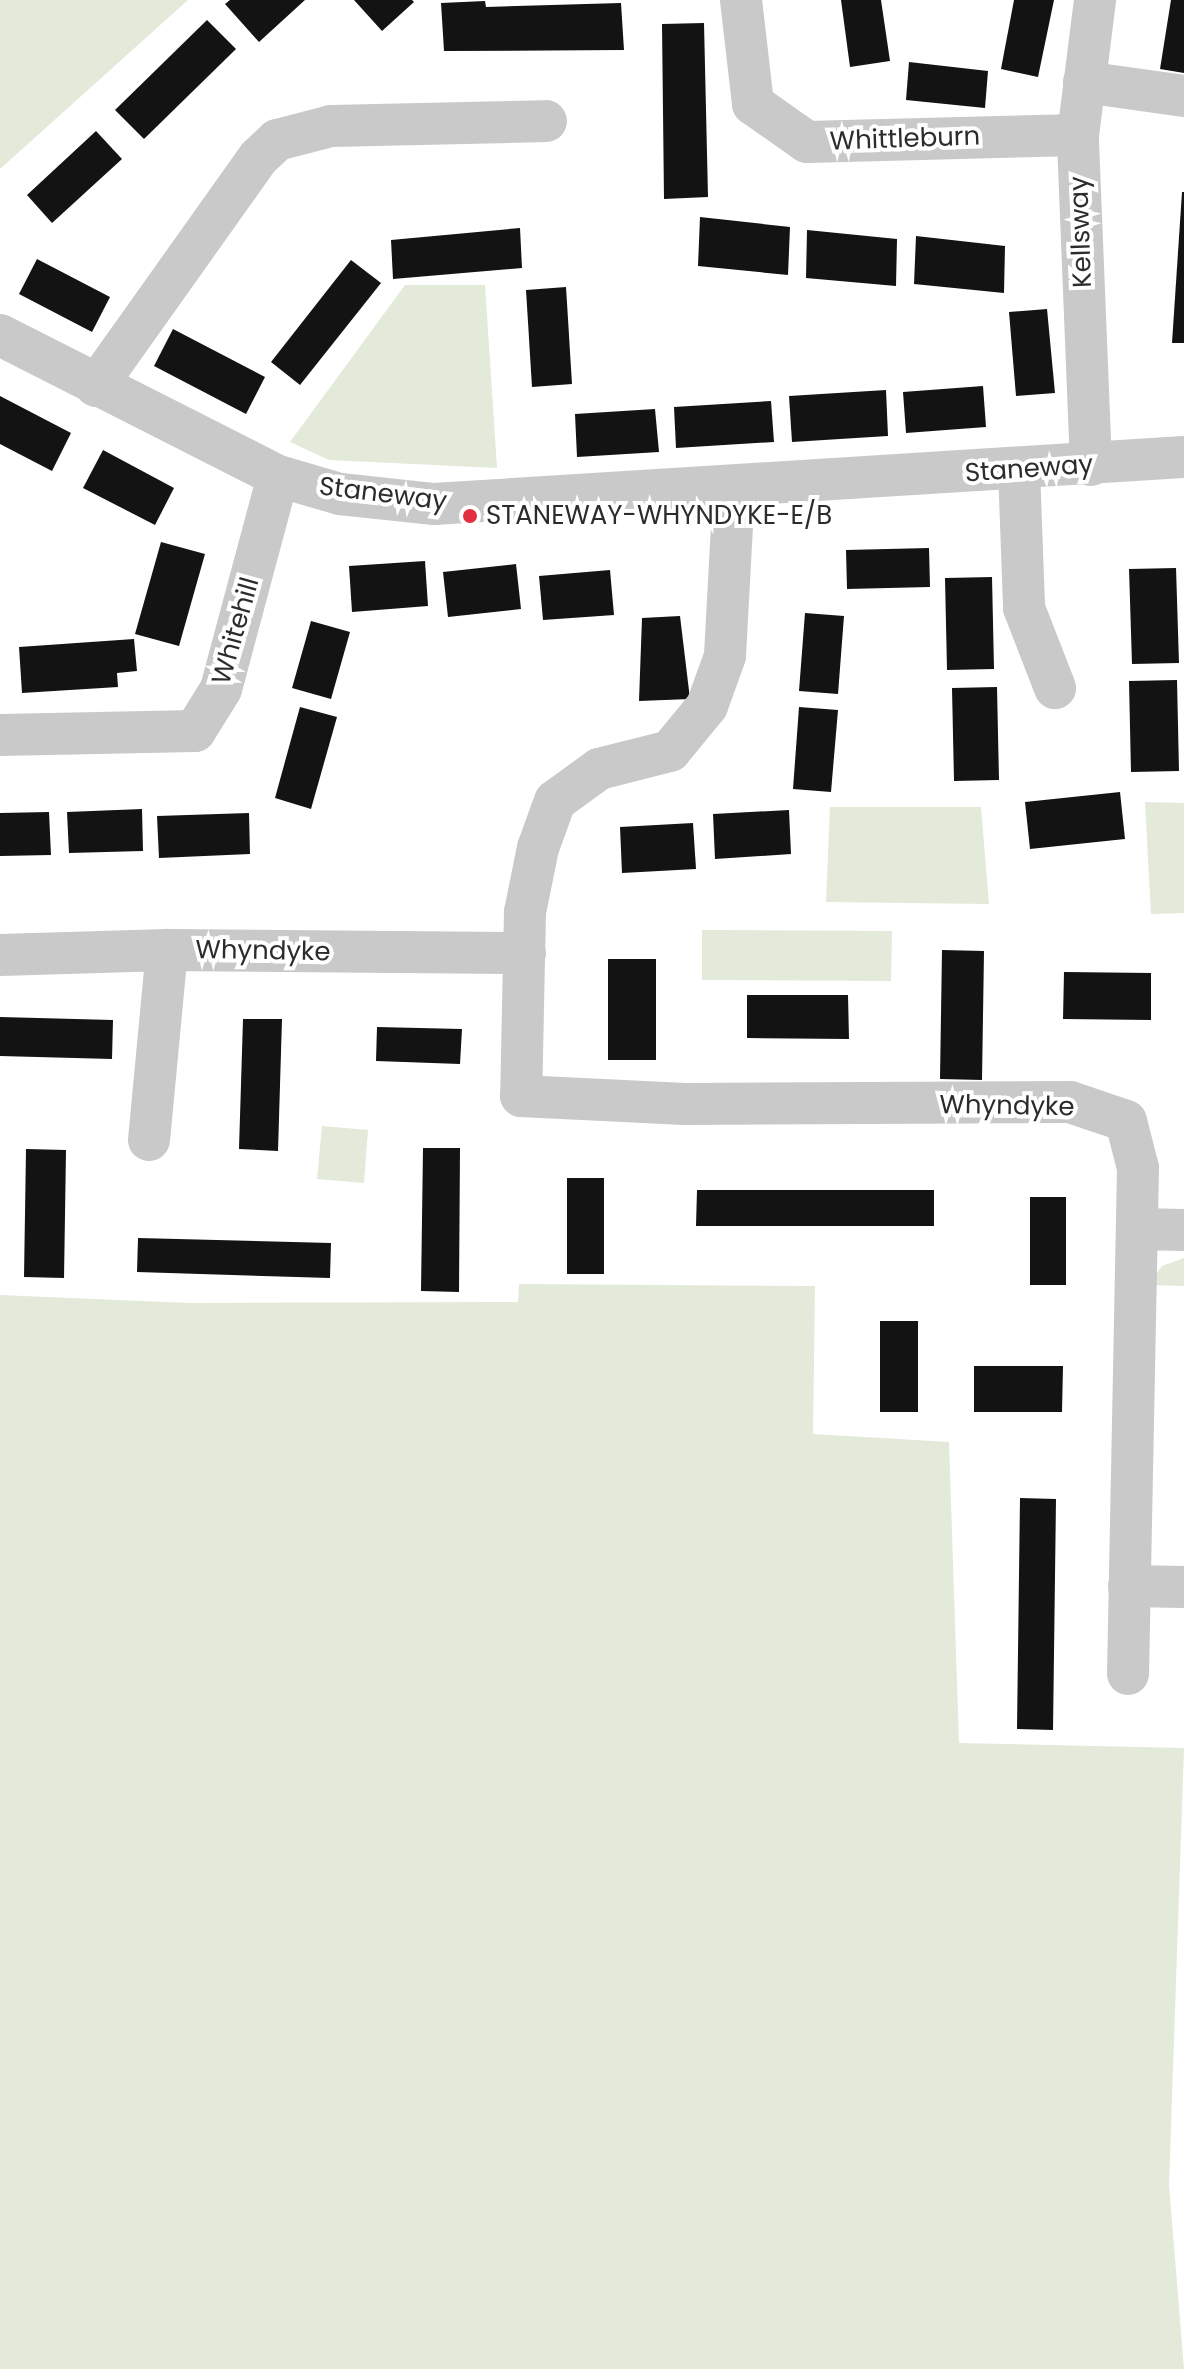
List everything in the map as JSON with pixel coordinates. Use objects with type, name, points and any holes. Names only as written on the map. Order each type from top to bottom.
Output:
[{"type":"street","name":"Whittleburn","points":[[741,0],[753,104],[807,142],[1078,135]]},
{"type":"street","name":"Kellsway","points":[[1091,465],[1078,135],[1095,0]]},
{"type":"street","points":[[1084,82],[1184,96]]},
{"type":"street","points":[[96,386],[259,157],[277,140],[331,126],[546,121]]},
{"type":"street","name":"Staneway","points":[[0,335],[278,476],[340,494],[434,504],[734,489],[1184,457]]},
{"type":"street","points":[[1019,469],[1024,608],[1055,688]]},
{"type":"street","name":"Whitehill","points":[[0,735],[195,731],[221,689],[278,476]]},
{"type":"street","name":"Whyndyke","points":[[734,489],[725,656],[707,706],[670,751],[599,769],[555,801],[530,887],[521,1096],[701,1104],[1070,1102],[1126,1121],[1138,1168],[1128,1674]]},
{"type":"street","points":[[149,1140],[167,950]]},
{"type":"street","name":"Whyndyke","points":[[0,955],[167,950],[525,953]]},
{"type":"street","points":[[1137,1229],[1184,1230]]},
{"type":"street","points":[[1129,1586],[1184,1587]]},
{"type":"green space","points":[[0,0],[188,0],[0,169]]},
{"type":"green space","points":[[405,285],[485,285],[497,468],[329,460],[290,442]]},
{"type":"green space","points":[[1145,802],[1184,803],[1184,913],[1151,914]]},
{"type":"green space","points":[[830,807],[981,807],[989,904],[826,902]]},
{"type":"green space","points":[[702,930],[892,931],[891,981],[702,980]]},
{"type":"green space","points":[[322,1126],[368,1130],[364,1183],[317,1179]]},
{"type":"green space","points":[[1184,1258],[1184,1286],[1148,1285],[1162,1266]]},
{"type":"green space","points":[[519,1284],[815,1286],[813,1434],[949,1442],[959,1743],[1184,1748],[1169,2185],[1184,2369],[0,2369],[0,1295],[189,1303],[518,1302]]},
{"type":"building","points":[[230,0],[305,0],[259,42],[225,4]]},
{"type":"building","points":[[354,0],[412,0],[414,2],[382,31]]},
{"type":"building","points":[[841,0],[881,0],[890,61],[850,67]]},
{"type":"building","points":[[1014,0],[1054,0],[1038,77],[1001,69]]},
{"type":"building","points":[[1171,0],[1184,0],[1184,73],[1160,69]]},
{"type":"building","points":[[485,1],[486,7],[621,3],[624,50],[444,51],[441,3]]},
{"type":"building","points":[[207,20],[236,49],[144,139],[115,110]]},
{"type":"building","points":[[704,23],[708,197],[664,199],[662,24]]},
{"type":"building","points":[[909,62],[988,71],[985,108],[906,100]]},
{"type":"building","points":[[96,131],[122,159],[52,223],[27,195]]},
{"type":"building","points":[[1182,192],[1184,343],[1172,343]]},
{"type":"building","points":[[700,217],[790,227],[788,275],[698,266]]},
{"type":"building","points":[[520,228],[522,268],[393,279],[391,240]]},
{"type":"building","points":[[807,230],[897,239],[896,286],[806,278]]},
{"type":"building","points":[[916,236],[1005,246],[1004,293],[914,284]]},
{"type":"building","points":[[37,259],[110,297],[92,332],[19,294]]},
{"type":"building","points":[[351,260],[381,283],[300,385],[271,362]]},
{"type":"building","points":[[566,287],[572,384],[532,387],[526,290]]},
{"type":"building","points":[[1047,309],[1055,393],[1016,396],[1009,312]]},
{"type":"building","points":[[173,329],[265,377],[246,414],[154,366]]},
{"type":"building","points":[[983,386],[986,427],[906,433],[903,392]]},
{"type":"building","points":[[886,390],[888,436],[792,442],[789,396]]},
{"type":"building","points":[[0,396],[71,433],[52,471],[0,444]]},
{"type":"building","points":[[771,401],[774,442],[676,448],[674,407]]},
{"type":"building","points":[[655,409],[659,452],[577,457],[575,414]]},
{"type":"building","points":[[103,450],[174,488],[155,525],[83,488]]},
{"type":"building","points":[[161,542],[205,554],[179,646],[135,634]]},
{"type":"building","points":[[929,548],[930,587],[847,589],[846,550]]},
{"type":"building","points":[[425,561],[428,606],[352,612],[349,566]]},
{"type":"building","points":[[516,564],[521,609],[448,617],[443,572]]},
{"type":"building","points":[[1176,568],[1179,663],[1132,664],[1129,569]]},
{"type":"building","points":[[610,570],[614,615],[543,620],[539,576]]},
{"type":"building","points":[[992,577],[994,669],[947,670],[945,578]]},
{"type":"building","points":[[805,613],[844,616],[838,694],[799,691]]},
{"type":"building","points":[[680,616],[690,699],[639,701],[642,618]]},
{"type":"building","points":[[311,621],[350,632],[331,699],[292,688]]},
{"type":"building","points":[[134,639],[137,671],[117,673],[118,687],[22,693],[19,647]]},
{"type":"building","points":[[1177,680],[1179,771],[1131,772],[1129,681]]},
{"type":"building","points":[[997,687],[999,780],[954,781],[952,688]]},
{"type":"building","points":[[300,707],[337,717],[311,809],[275,798]]},
{"type":"building","points":[[799,707],[838,710],[831,792],[793,789]]},
{"type":"building","points":[[1120,792],[1125,839],[1030,849],[1025,802]]},
{"type":"building","points":[[142,809],[143,851],[69,853],[67,812]]},
{"type":"building","points":[[789,810],[791,854],[715,859],[713,814]]},
{"type":"building","points":[[49,812],[51,855],[0,856],[0,813]]},
{"type":"building","points":[[249,813],[250,854],[159,858],[157,816]]},
{"type":"building","points":[[693,823],[696,869],[622,873],[620,827]]},
{"type":"building","points":[[942,950],[984,951],[982,1080],[940,1079]]},
{"type":"building","points":[[608,959],[656,959],[656,1060],[608,1060]]},
{"type":"building","points":[[1064,972],[1151,973],[1151,1020],[1063,1019]]},
{"type":"building","points":[[747,995],[848,995],[849,1039],[747,1038]]},
{"type":"building","points":[[0,1017],[113,1020],[112,1059],[0,1056]]},
{"type":"building","points":[[243,1019],[282,1019],[278,1151],[239,1149]]},
{"type":"building","points":[[377,1027],[462,1029],[460,1064],[376,1061]]},
{"type":"building","points":[[423,1148],[460,1148],[459,1292],[421,1291]]},
{"type":"building","points":[[26,1149],[66,1150],[64,1278],[24,1277]]},
{"type":"building","points":[[567,1178],[604,1178],[604,1274],[567,1274]]},
{"type":"building","points":[[697,1190],[934,1190],[934,1226],[696,1226]]},
{"type":"building","points":[[1030,1197],[1066,1197],[1066,1285],[1030,1285]]},
{"type":"building","points":[[138,1238],[331,1243],[330,1278],[137,1272]]},
{"type":"building","points":[[880,1321],[918,1321],[918,1412],[880,1412]]},
{"type":"building","points":[[974,1366],[1063,1366],[1062,1412],[974,1412]]},
{"type":"building","points":[[1020,1498],[1056,1499],[1053,1730],[1017,1729]]},
{"type":"place","name":"STANEWAY-WHYNDYKE-E/B","points":[[470,516]]}]
